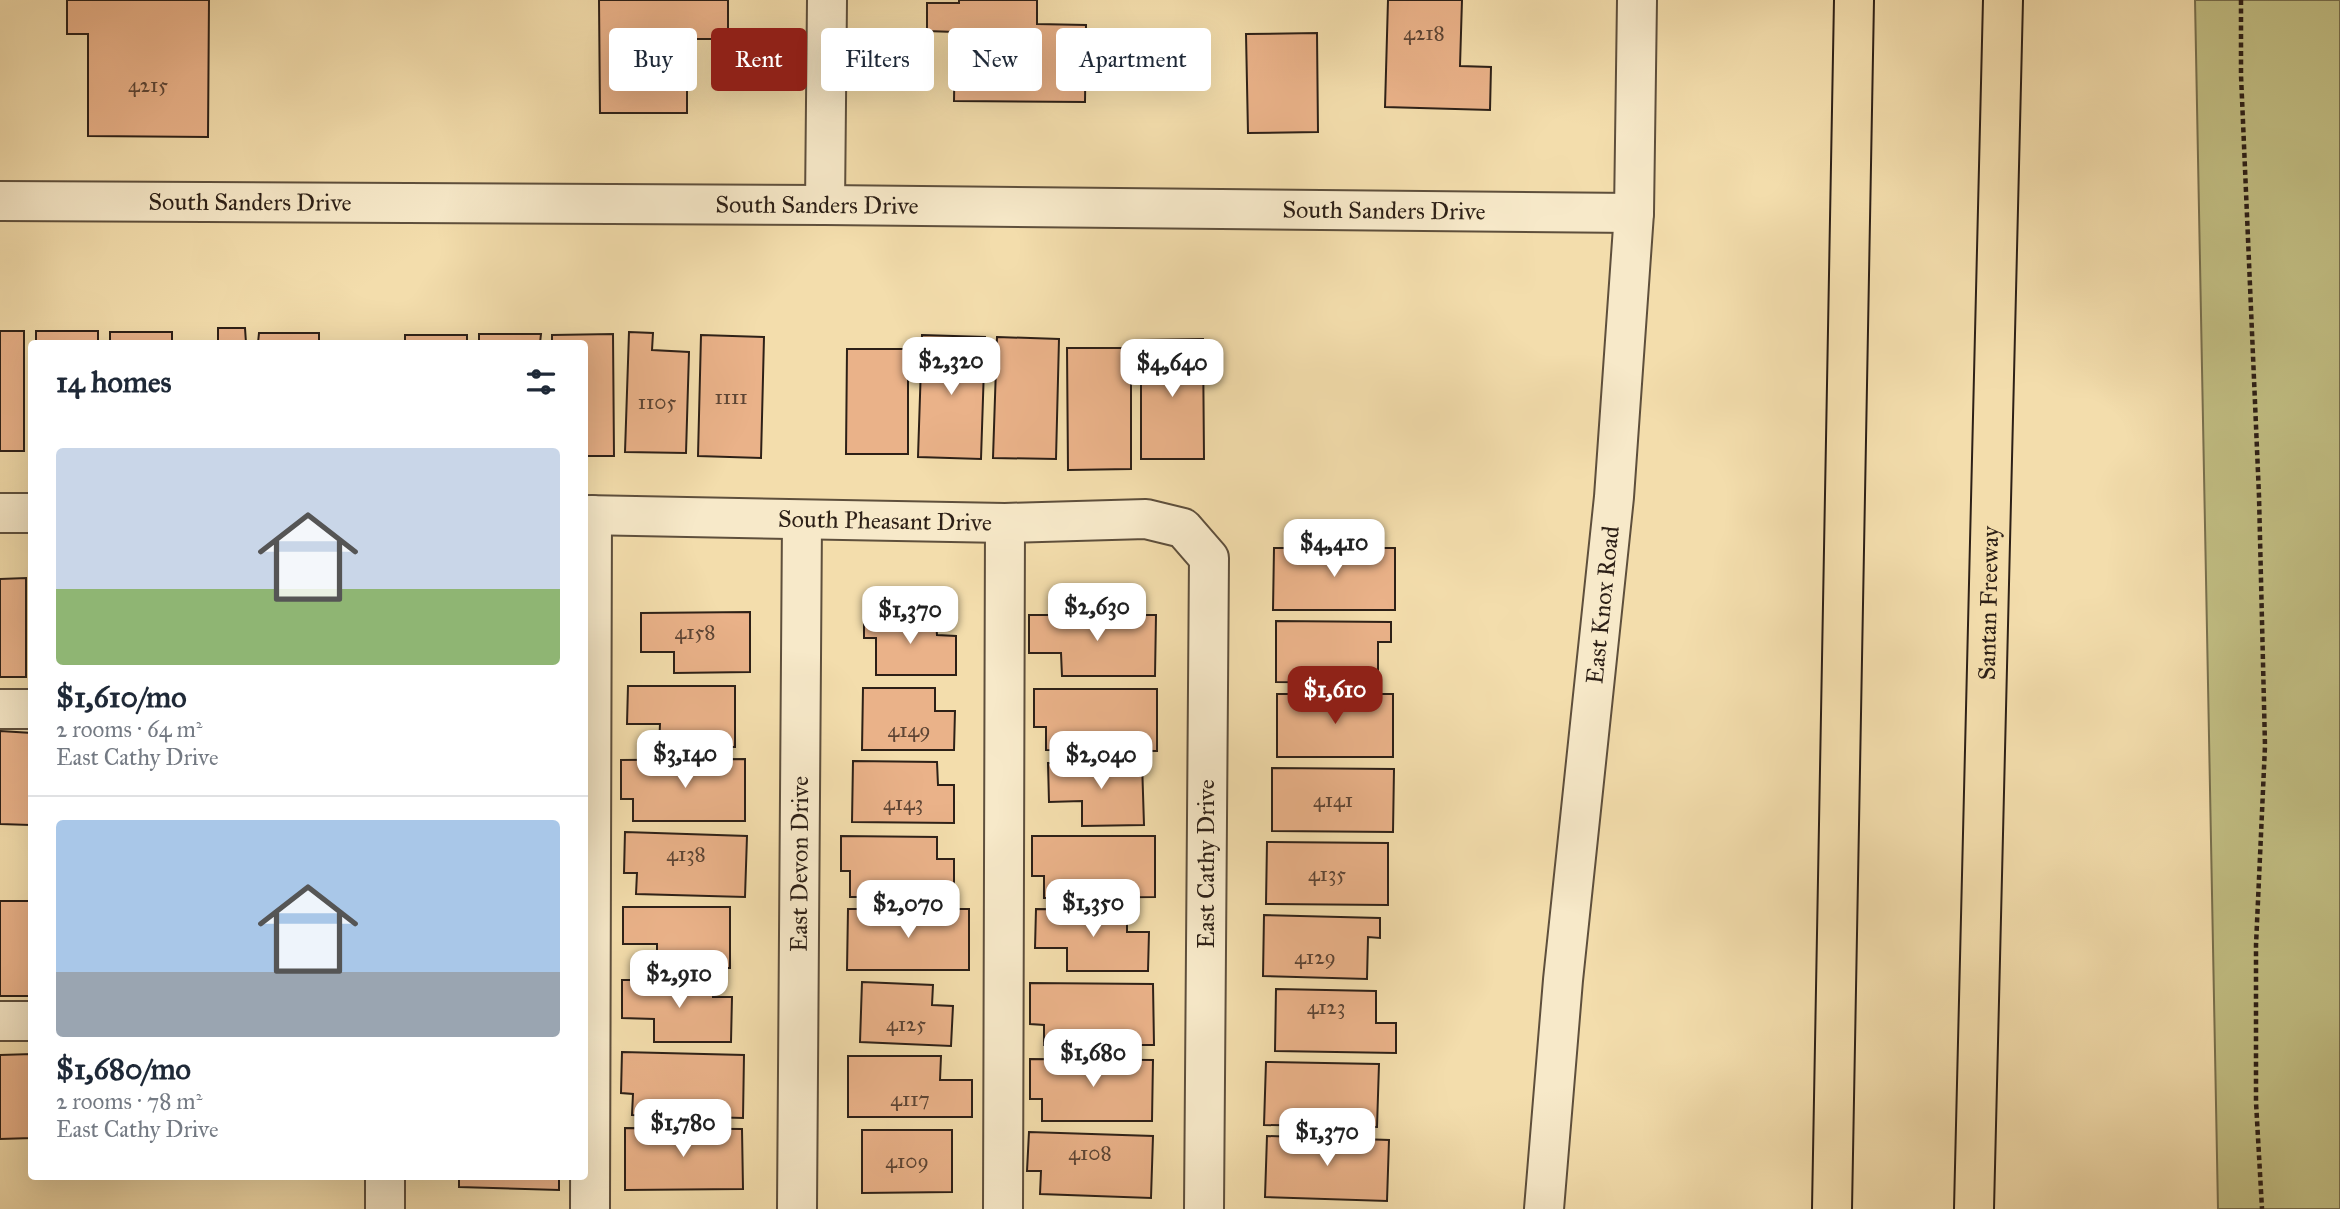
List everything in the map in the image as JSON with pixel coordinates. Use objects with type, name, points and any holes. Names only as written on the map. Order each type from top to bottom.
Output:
[{"type":"highway","points":[[1832,1209],[1854,0]]},
{"type":"highway","name":"Santan Freeway","points":[[1974,1209],[2003,0]]},
{"type":"street","points":[[825,205],[827,0]]},
{"type":"street","name":"East Knox Road","points":[[1544,1209],[1563,980],[1614,496],[1634,213],[1637,0]]},
{"type":"street","name":"South Sanders Drive","points":[[0,201],[1634,213]]},
{"type":"street","points":[[0,513],[28,513]]},
{"type":"street","points":[[588,515],[590,1209]]},
{"type":"street","name":"South Pheasant Drive","points":[[588,515],[1005,523],[1146,519],[1183,528]]},
{"type":"street","name":"East Devon Drive","points":[[797,1209],[802,521]]},
{"type":"street","points":[[1003,1209],[1005,523]]},
{"type":"street","name":"East Cathy Drive","points":[[1183,528],[1209,558],[1204,1209]]},
{"type":"street","points":[[0,709],[28,709]]},
{"type":"street","points":[[0,1021],[28,1021]]},
{"type":"street","points":[[385,1180],[385,1209]]},
{"type":"path","points":[[2241,0],[2241,75],[2259,496],[2266,746],[2256,945],[2256,1102],[2262,1209]]},
{"type":"shaded area","points":[[2195,0],[2340,0],[2340,1209],[2218,1209]]},
{"type":"building","points":[[67,0],[209,0],[208,137],[88,136],[88,34],[67,34]]},
{"type":"building","points":[[599,0],[728,0],[728,28],[711,28],[711,39],[697,39],[697,28],[609,28],[609,91],[687,91],[687,113],[600,113]]},
{"type":"building","points":[[959,0],[1037,0],[1037,24],[1086,25],[1086,28],[1056,28],[1056,91],[1085,91],[1085,102],[954,101],[954,91],[1042,91],[1042,28],[948,28],[948,32],[927,28],[927,3],[959,3]]},
{"type":"building","points":[[1388,0],[1462,0],[1460,66],[1491,67],[1490,110],[1385,107]]},
{"type":"building","points":[[1317,33],[1318,132],[1248,133],[1246,34]]},
{"type":"building","points":[[218,328],[245,328],[246,340],[218,340]]},
{"type":"building","points":[[0,331],[24,331],[24,451],[0,451]]},
{"type":"building","points":[[36,331],[98,331],[98,340],[36,340]]},
{"type":"building","points":[[110,332],[172,332],[172,340],[110,340]]},
{"type":"building","points":[[629,332],[653,333],[652,350],[689,352],[686,453],[625,452]]},
{"type":"building","points":[[259,333],[319,333],[319,340],[258,340]]},
{"type":"building","points":[[479,334],[541,334],[540,340],[479,340]]},
{"type":"building","points":[[613,334],[614,456],[588,456],[588,340],[552,340],[552,335]]},
{"type":"building","points":[[405,335],[467,335],[467,340],[405,340]]},
{"type":"building","points":[[701,335],[764,337],[761,458],[698,456]]},
{"type":"building","points":[[922,335],[985,337],[981,459],[918,457]]},
{"type":"building","points":[[997,337],[1059,339],[1056,459],[993,458]]},
{"type":"building","points":[[1203,339],[1204,459],[1141,459],[1141,340]]},
{"type":"building","points":[[1067,348],[1131,348],[1131,469],[1068,470]]},
{"type":"building","points":[[847,349],[908,349],[908,454],[846,454]]},
{"type":"building","points":[[1274,548],[1395,548],[1395,610],[1273,610]]},
{"type":"building","points":[[26,578],[26,677],[0,677],[0,579]]},
{"type":"building","points":[[750,612],[750,672],[674,673],[674,652],[641,652],[641,613]]},
{"type":"building","points":[[864,614],[923,614],[923,621],[936,620],[937,635],[956,636],[956,675],[876,675],[876,638],[864,638]]},
{"type":"building","points":[[1029,615],[1156,615],[1155,676],[1062,676],[1061,653],[1029,653]]},
{"type":"building","points":[[1276,621],[1391,622],[1391,642],[1378,642],[1378,683],[1276,682]]},
{"type":"building","points":[[628,686],[735,686],[735,747],[659,746],[660,724],[627,724]]},
{"type":"building","points":[[863,688],[935,688],[935,711],[955,711],[954,750],[862,750]]},
{"type":"building","points":[[1034,689],[1157,689],[1157,751],[1046,750],[1046,727],[1034,727]]},
{"type":"building","points":[[1277,694],[1393,694],[1393,757],[1277,757]]},
{"type":"building","points":[[0,731],[28,733],[28,825],[0,824]]},
{"type":"building","points":[[745,759],[745,821],[633,821],[633,799],[621,799],[621,760]]},
{"type":"building","points":[[853,761],[937,762],[938,785],[954,785],[954,823],[852,822]]},
{"type":"building","points":[[1142,762],[1144,825],[1082,826],[1082,801],[1049,802],[1048,763]]},
{"type":"building","points":[[1272,768],[1394,769],[1393,832],[1272,831]]},
{"type":"building","points":[[625,832],[747,836],[745,897],[636,894],[637,873],[624,873]]},
{"type":"building","points":[[841,836],[937,837],[937,859],[954,859],[954,897],[850,897],[850,871],[841,871]]},
{"type":"building","points":[[1032,836],[1155,836],[1155,897],[1044,898],[1044,876],[1032,876]]},
{"type":"building","points":[[1267,842],[1388,843],[1388,905],[1266,904]]},
{"type":"building","points":[[0,901],[28,901],[28,996],[0,996]]},
{"type":"building","points":[[623,907],[730,907],[730,968],[657,968],[657,944],[623,944]]},
{"type":"building","points":[[848,909],[969,909],[969,970],[847,970]]},
{"type":"building","points":[[1036,909],[1127,910],[1127,932],[1149,932],[1148,971],[1067,971],[1067,948],[1035,948]]},
{"type":"building","points":[[1264,915],[1380,918],[1380,938],[1368,937],[1367,979],[1263,976]]},
{"type":"building","points":[[622,980],[713,980],[713,997],[732,997],[731,1042],[654,1042],[654,1019],[622,1018]]},
{"type":"building","points":[[862,982],[933,985],[932,1005],[953,1006],[951,1046],[860,1042]]},
{"type":"building","points":[[1030,983],[1153,984],[1154,1045],[1044,1045],[1044,1025],[1030,1024]]},
{"type":"building","points":[[1276,989],[1376,991],[1376,1023],[1396,1023],[1396,1053],[1275,1051]]},
{"type":"building","points":[[622,1052],[744,1055],[743,1118],[632,1115],[633,1094],[621,1093]]},
{"type":"building","points":[[28,1054],[28,1138],[0,1139],[0,1055]]},
{"type":"building","points":[[848,1056],[941,1056],[940,1080],[972,1080],[972,1117],[848,1117]]},
{"type":"building","points":[[1030,1059],[1153,1060],[1152,1121],[1042,1121],[1042,1099],[1030,1099]]},
{"type":"building","points":[[1266,1062],[1379,1064],[1377,1127],[1264,1125]]},
{"type":"building","points":[[625,1128],[742,1129],[743,1189],[625,1190]]},
{"type":"building","points":[[862,1130],[952,1130],[952,1192],[862,1193]]},
{"type":"building","points":[[1029,1132],[1153,1136],[1151,1198],[1040,1194],[1041,1171],[1027,1171]]},
{"type":"building","points":[[1267,1136],[1389,1140],[1387,1201],[1265,1197]]},
{"type":"building","points":[[459,1180],[559,1180],[559,1190],[459,1187]]}]
